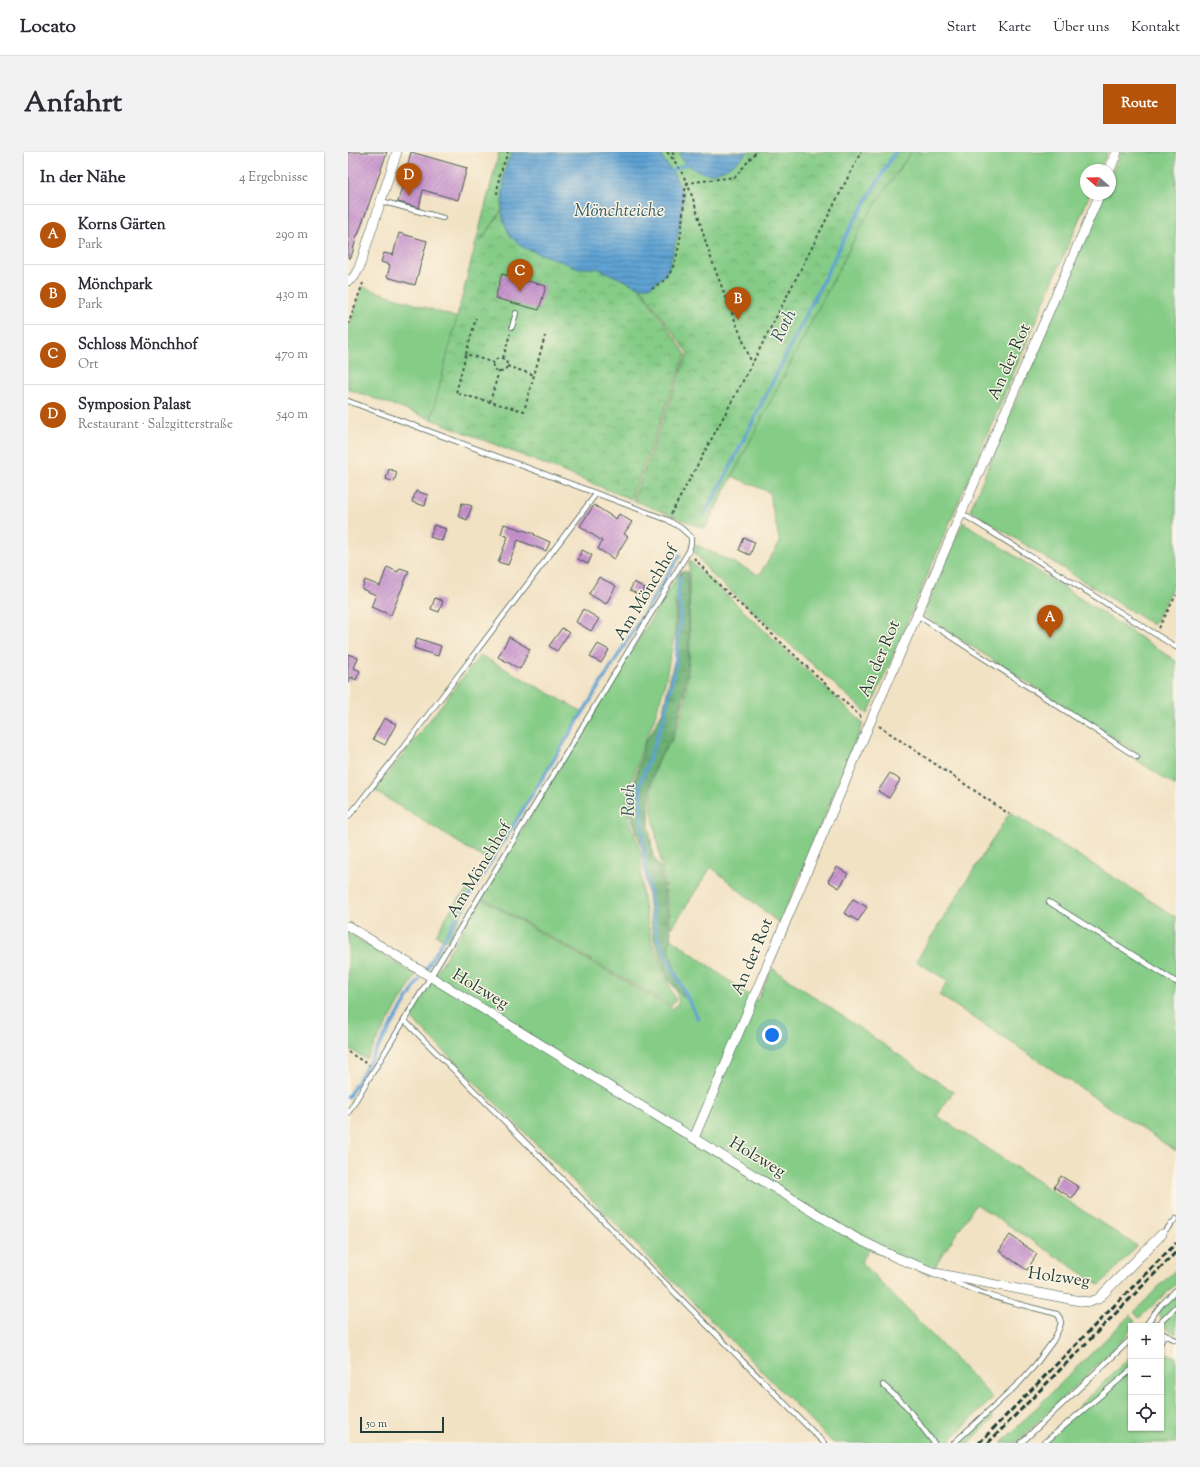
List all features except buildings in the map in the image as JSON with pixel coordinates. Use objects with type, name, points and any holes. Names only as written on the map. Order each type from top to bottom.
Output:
[{"type":"street","points":[[348,281],[354,277],[359,268],[397,152]]},
{"type":"street","points":[[1112,164],[1117,152]]},
{"type":"street","name":"An der Rot","points":[[694,1138],[870,723],[1097,200]]},
{"type":"street","name":"Holzweg","points":[[348,926],[430,978],[856,1238],[895,1257],[935,1273],[1089,1302],[1098,1299],[1162,1234]]},
{"type":"lane","points":[[381,201],[443,218]]},
{"type":"lane","points":[[512,327],[516,313]]},
{"type":"lane","name":"Am Mönchhof","points":[[348,401],[668,520],[681,528],[691,537],[689,551],[348,1113]]},
{"type":"lane","points":[[348,817],[412,736],[596,494]]},
{"type":"lane","points":[[961,513],[1176,647]]},
{"type":"lane","points":[[917,614],[1137,757]]},
{"type":"lane","points":[[1049,902],[1176,982]]},
{"type":"lane","points":[[404,1020],[824,1443]]},
{"type":"lane","points":[[1162,1234],[1176,1219]]},
{"type":"lane","points":[[935,1273],[957,1284],[1003,1300],[1057,1314],[1061,1323],[1053,1341],[1020,1382],[954,1443]]},
{"type":"lane","points":[[1148,1323],[1161,1305],[1176,1290]]},
{"type":"lane","points":[[1160,1323],[1176,1307]]},
{"type":"lane","points":[[1164,1334],[1176,1340]]},
{"type":"lane","points":[[1021,1443],[1128,1342]]},
{"type":"lane","points":[[1044,1443],[1128,1373]]},
{"type":"lane","points":[[883,1385],[905,1405],[934,1443]]},
{"type":"path","points":[[497,194],[499,177],[508,152]]},
{"type":"path","points":[[667,152],[682,172],[694,201],[709,251],[752,364]]},
{"type":"path","points":[[673,152],[674,160]]},
{"type":"path","points":[[686,183],[735,177],[756,152]]},
{"type":"path","points":[[668,520],[752,364],[862,152]]},
{"type":"path","points":[[652,289],[668,276],[675,260],[684,211],[686,183]]},
{"type":"path","points":[[476,318],[456,392],[524,411],[545,336]]},
{"type":"path","points":[[503,358],[512,327]]},
{"type":"path","points":[[466,354],[494,363]]},
{"type":"path","points":[[494,363],[496,359],[503,358]]},
{"type":"path","points":[[503,358],[506,361],[507,366]]},
{"type":"path","points":[[494,363],[494,367],[499,371]]},
{"type":"path","points":[[507,366],[534,375]]},
{"type":"path","points":[[499,371],[503,371],[507,366]]},
{"type":"path","points":[[490,402],[499,371]]},
{"type":"path","points":[[689,551],[714,580],[870,723],[1009,814]]},
{"type":"path","points":[[1155,634],[1176,594]]},
{"type":"path","points":[[348,1052],[363,1061]]},
{"type":"green space","points":[[499,152],[513,152],[505,173],[502,207],[501,211],[480,242],[502,211],[504,222],[579,268],[597,268],[639,287],[686,354],[631,499],[431,419]]},
{"type":"green space","points":[[659,152],[911,152],[862,224],[705,529],[633,500],[688,353],[640,287],[650,287],[669,266],[679,231],[683,196],[677,180]]},
{"type":"green space","points":[[911,152],[1108,152],[1103,164],[1080,164],[1080,200],[1087,200],[868,714],[710,573],[694,551],[697,545],[759,575],[780,543],[769,492],[732,476],[862,224]]},
{"type":"green space","points":[[1121,152],[1176,152],[1176,580],[1153,625],[970,510],[1100,200],[1116,200],[1116,164]]},
{"type":"green space","points":[[363,287],[458,318],[431,419],[348,389],[348,330]]},
{"type":"green space","points":[[963,522],[1176,661],[1176,786],[1135,759],[1139,754],[923,615]]},
{"type":"green space","points":[[689,560],[863,723],[780,924],[711,867],[672,928],[652,811],[652,781],[657,762],[673,738],[685,705],[690,650]]},
{"type":"green space","points":[[681,571],[688,572],[689,651],[683,704],[672,738],[658,759],[651,779],[649,826],[653,856],[660,867],[671,932],[669,949],[684,998],[669,981],[653,937],[642,849],[629,808],[645,743],[663,711],[675,658],[677,602]]},
{"type":"green space","points":[[680,572],[675,606],[675,631],[664,688],[653,722],[643,746],[626,807],[641,854],[642,893],[651,939],[676,1000],[671,1006],[481,897]]},
{"type":"green space","points":[[480,655],[583,712],[490,862],[375,791]]},
{"type":"green space","points":[[1010,812],[1176,917],[1176,1151],[939,995],[948,981],[916,961]]},
{"type":"green space","points":[[473,887],[468,904],[447,941],[436,935],[456,902]]},
{"type":"green space","points":[[482,899],[673,1009],[679,1002],[661,931],[757,1001],[772,968],[953,1092],[937,1116],[1137,1246],[1100,1285],[976,1204],[929,1275],[869,1249],[861,1262],[993,1398],[947,1443],[833,1443],[409,1016]]},
{"type":"green space","points":[[348,933],[416,975],[366,1059],[348,1048]]},
{"type":"green space","points":[[1176,1269],[1176,1284],[1139,1318],[1134,1312]]},
{"type":"green space","points":[[1176,1294],[1176,1334],[1165,1328],[1158,1312]]},
{"type":"green space","points":[[1130,1315],[1135,1320],[1133,1323],[1128,1323],[1128,1333],[1126,1337],[1016,1443],[1001,1443]]},
{"type":"green space","points":[[1164,1353],[1176,1357],[1176,1443],[1041,1443],[1128,1359],[1128,1431],[1164,1431]]},
{"type":"green space","points":[[989,1414],[993,1419],[969,1443],[959,1443]]},
{"type":"water","name":"Mönchteiche","points":[[513,152],[659,152],[677,180],[683,196],[679,231],[665,275],[650,287],[639,287],[597,268],[579,268],[524,248],[510,236],[504,222],[502,209],[504,177],[507,162]]},
{"type":"water","points":[[680,152],[748,152],[722,171],[705,173],[697,171],[689,165],[680,156]]},
{"type":"waterway","name":"Roth","points":[[704,515],[724,479],[844,239],[895,152]]},
{"type":"waterway","points":[[671,171],[687,164]]},
{"type":"waterway","points":[[427,968],[680,555]]},
{"type":"waterway","name":"Roth","points":[[680,577],[678,597],[681,612],[675,668],[664,718],[640,784],[645,866],[657,937],[698,1019]]},
{"type":"waterway","points":[[348,1097],[419,980]]},
{"type":"railway","points":[[979,1443],[1176,1243]]},
{"type":"railway","points":[[988,1443],[1176,1252]]},
{"type":"place","name":"Symposion Palast","points":[[409,196]]},
{"type":"place","name":"Schloss Mönchhof","points":[[520,292]]},
{"type":"place","name":"Mönchpark","points":[[738,320]]},
{"type":"place","name":"Korns Gärten","points":[[1050,638]]}]
